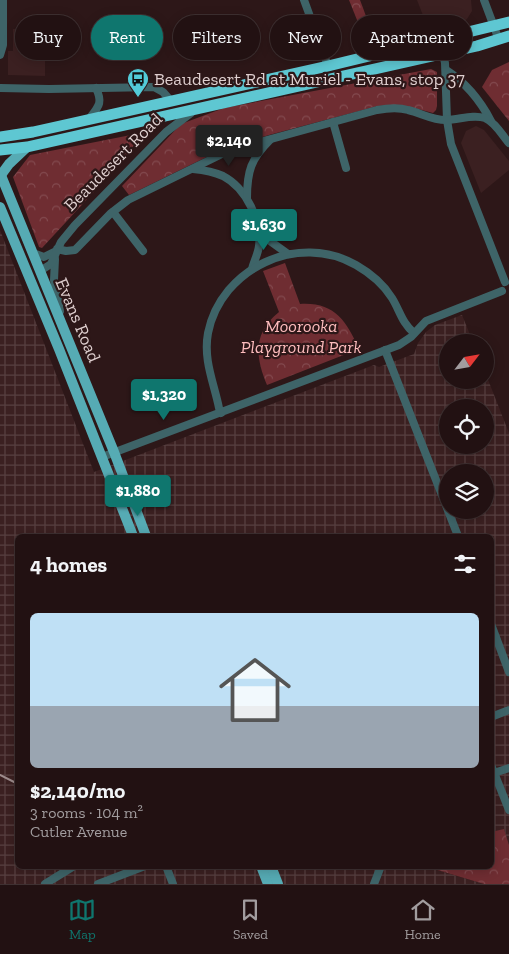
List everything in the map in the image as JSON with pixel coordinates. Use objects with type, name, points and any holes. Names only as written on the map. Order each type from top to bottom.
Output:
[{"type":"highway","name":"Beaudesert Road","points":[[472,32],[509,22]]},
{"type":"highway","name":"Beaudesert Road","points":[[472,46],[504,38]]},
{"type":"highway","name":"Beaudesert Road","points":[[0,137],[89,120],[354,60]]},
{"type":"highway","name":"Beaudesert Road","points":[[0,150],[27,147],[411,60]]},
{"type":"highway","points":[[0,127],[16,135]]},
{"type":"main road","points":[[0,174],[27,147]]},
{"type":"main road","name":"Evans Road","points":[[0,174],[65,330],[145,534]]},
{"type":"main road","name":"Evans Road","points":[[0,207],[132,534]]},
{"type":"main road","points":[[29,276],[40,271]]},
{"type":"main road","points":[[262,869],[268,884]]},
{"type":"main road","points":[[272,869],[278,884]]},
{"type":"street","points":[[0,55],[3,46],[3,0]]},
{"type":"street","points":[[304,0],[328,66]]},
{"type":"street","points":[[484,0],[494,27],[504,38]]},
{"type":"street","points":[[102,457],[405,342],[426,321],[506,294],[502,286],[507,282],[455,158],[447,120],[444,60]]},
{"type":"street","points":[[446,70],[458,78],[486,111],[491,121],[509,143]]},
{"type":"street","name":"Beaudesert Road","points":[[0,88],[157,88],[171,101]]},
{"type":"street","points":[[89,120],[100,105],[100,97],[96,88]]},
{"type":"street","name":"Beaudesert Road","points":[[40,271],[50,265],[66,235],[170,127],[199,107]]},
{"type":"street","name":"Beaudesert Road","points":[[56,252],[76,249],[113,212],[132,197],[230,150],[377,110],[394,108],[410,110],[435,119],[447,120],[473,117],[491,121]]},
{"type":"street","points":[[333,122],[346,168]]},
{"type":"street","points":[[247,198],[250,167],[256,156],[270,139]]},
{"type":"street","points":[[192,169],[222,176],[234,184],[247,198],[258,227],[259,245],[252,269]]},
{"type":"street","points":[[113,212],[143,251]]},
{"type":"street","points":[[258,227],[270,241],[288,254]]},
{"type":"street","points":[[31,252],[42,258],[56,252],[54,284],[65,330]]},
{"type":"street","points":[[221,413],[208,365],[208,333],[215,312],[226,293],[241,277],[262,263],[288,254],[310,252],[328,254],[343,259],[364,269],[374,277],[391,297],[405,324],[414,333]]},
{"type":"street","points":[[384,350],[457,534]]},
{"type":"street","points":[[494,632],[509,672]]},
{"type":"street","points":[[494,716],[509,710]]},
{"type":"street","points":[[494,769],[509,768]]},
{"type":"street","points":[[494,772],[509,810]]},
{"type":"street","points":[[45,884],[69,869]]},
{"type":"street","points":[[98,884],[137,869]]},
{"type":"street","points":[[167,869],[173,884]]},
{"type":"street","points":[[374,884],[379,869]]},
{"type":"shaded area","points":[[417,0],[471,0],[472,11],[470,15],[423,15]]},
{"type":"shaded area","points":[[13,29],[15,29],[15,60],[45,60],[45,76],[8,75],[8,51],[13,51]]},
{"type":"shaded area","points":[[476,126],[484,130],[509,161],[509,170],[481,193],[461,143],[466,131]]},
{"type":"shaded area","points":[[0,230],[94,472],[374,365],[379,367],[414,354],[418,343],[426,332],[435,325],[462,315],[470,334],[439,334],[439,389],[492,389],[509,433],[509,845],[504,830],[494,832],[494,534],[15,534],[15,869],[434,869],[484,884],[0,884]]},
{"type":"green space","points":[[349,0],[360,0],[366,15],[355,15]]},
{"type":"green space","points":[[509,62],[509,121],[482,87],[492,70]]},
{"type":"green space","points":[[431,69],[437,72],[437,106],[433,113],[410,107],[378,106],[225,148],[129,195],[122,186],[181,124],[224,108]]},
{"type":"green space","points":[[146,132],[126,157],[42,248],[39,247],[13,177],[30,155]]},
{"type":"green space","name":"Moorooka Playground Park","points":[[285,263],[300,304],[322,306],[337,315],[344,321],[359,349],[267,385],[260,364],[259,346],[264,328],[279,312],[263,271]]},
{"type":"green space","points":[[504,829],[509,845],[509,884],[484,884],[434,869],[494,869],[494,831]]},
{"type":"railway","points":[[0,775],[15,782]]},
{"type":"place","name":"Beaudesert Rd at Muriel - Evans, stop 37","points":[[138,98]]}]
